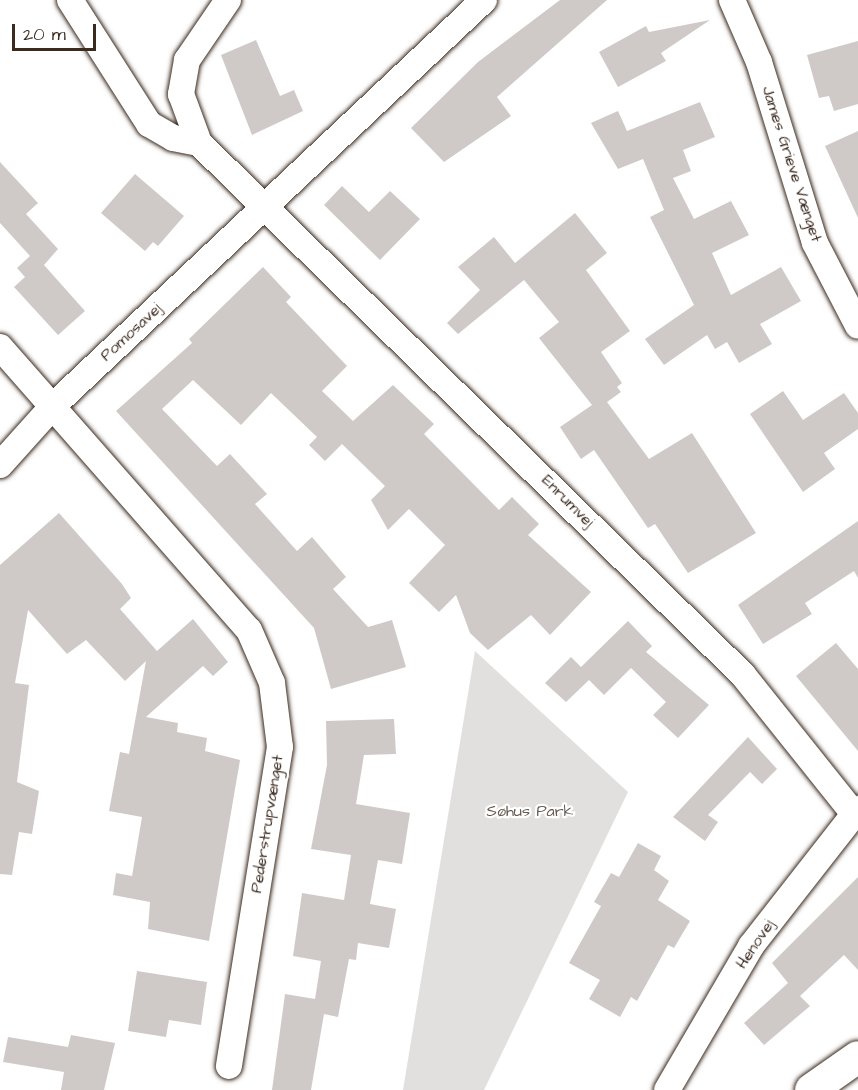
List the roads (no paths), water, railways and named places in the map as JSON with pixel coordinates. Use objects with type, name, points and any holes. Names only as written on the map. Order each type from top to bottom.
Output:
[{"type":"street","points":[[70,0],[149,124],[173,138],[199,143]]},
{"type":"street","points":[[228,0],[187,60],[181,94],[199,143],[266,204]]},
{"type":"street","name":"Pomosavej","points":[[0,465],[53,406],[484,0]]},
{"type":"street","name":"James Grieve Vænget","points":[[732,0],[759,62],[816,243],[858,326]]},
{"type":"street","name":"Enrumvej","points":[[266,204],[744,675],[856,811]]},
{"type":"street","name":"Pederstrupvænget","points":[[0,347],[249,630],[272,683],[280,747],[229,1066]]},
{"type":"street","name":"Henovej","points":[[667,1090],[751,946],[856,811]]},
{"type":"street","points":[[812,1090],[858,1057]]},
{"type":"park label","name":"Søhus Park","points":[[530,811]]}]
